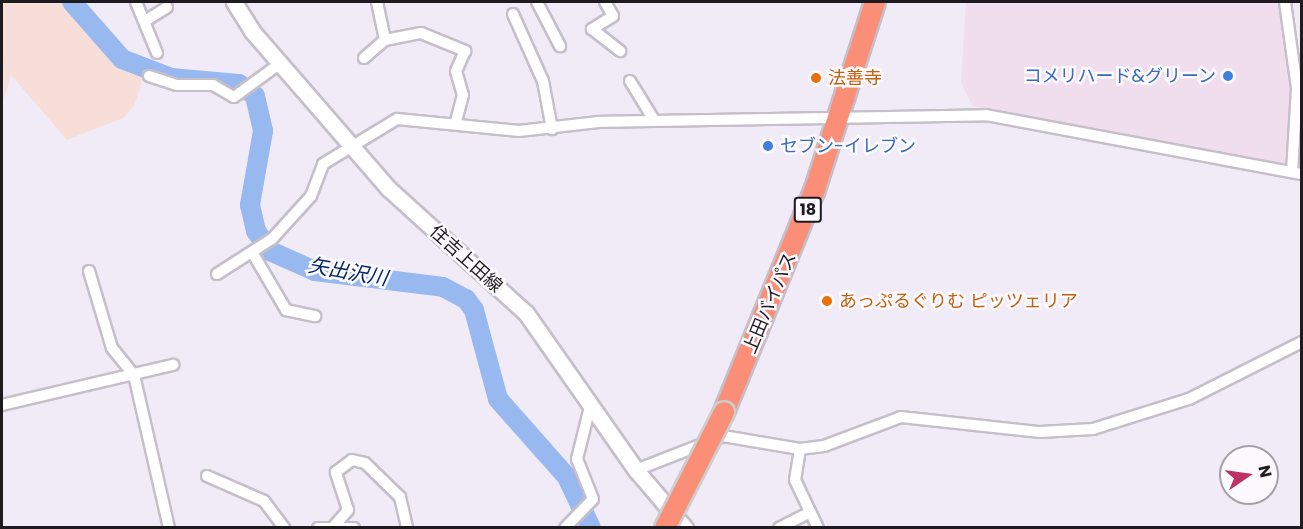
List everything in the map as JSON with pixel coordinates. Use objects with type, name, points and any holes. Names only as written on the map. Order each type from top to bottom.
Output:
[{"type":"highway","name":"上田バイパス","points":[[665,528],[724,412],[780,283],[840,119],[875,2]]},
{"type":"main road","name":"住吉上田線","points":[[234,2],[252,31],[282,62],[388,188],[526,312],[636,470],[685,528]]},
{"type":"street","points":[[136,2],[157,53]]},
{"type":"street","points":[[377,2],[385,40]]},
{"type":"street","points":[[537,2],[560,46]]},
{"type":"street","points":[[605,2],[613,16],[592,29],[620,51]]},
{"type":"street","points":[[217,274],[272,240],[311,196],[322,164],[389,120],[552,129],[654,120],[840,119],[986,115],[1297,172],[1297,88],[1285,2]]},
{"type":"street","points":[[145,21],[167,7]]},
{"type":"street","points":[[513,14],[543,81],[552,129]]},
{"type":"street","points":[[364,58],[385,40],[421,33],[465,51],[456,71],[463,95],[455,124]]},
{"type":"street","points":[[149,76],[240,94],[282,62]]},
{"type":"street","points":[[630,81],[654,120]]},
{"type":"street","points":[[254,251],[286,310],[315,316]]},
{"type":"street","points":[[89,271],[112,348],[134,375],[169,528]]},
{"type":"street","points":[[636,470],[723,436],[800,449],[824,446],[902,417],[1040,432],[1093,429],[1189,399],[1302,342]]},
{"type":"street","points":[[2,405],[60,388],[87,389],[173,365]]},
{"type":"street","points":[[565,528],[576,513],[593,499],[581,476],[578,443],[590,407]]},
{"type":"street","points":[[800,449],[795,480],[818,528]]},
{"type":"street","points":[[335,525],[348,510],[336,472],[352,460],[365,463],[400,497],[407,528]]},
{"type":"street","points":[[207,476],[264,501],[284,528]]},
{"type":"street","points":[[779,528],[810,512]]},
{"type":"street","points":[[318,528],[335,525],[354,528]]},
{"type":"shaded area","points":[[2,2],[62,2],[99,46],[118,63],[145,72],[134,106],[123,118],[67,140],[11,75],[4,100]]},
{"type":"shaded area","points":[[966,2],[1280,2],[1293,84],[1288,164],[1177,148],[972,106],[961,82]]},
{"type":"waterway","name":"矢出沢川","points":[[72,2],[122,59],[171,78],[239,84],[255,96],[263,131],[250,205],[256,231],[270,251],[315,271],[443,287],[466,299],[474,310],[498,399],[567,477],[591,528]]},
{"type":"waterway","name":"矢出沢川","points":[[583,528],[589,522]]},
{"type":"place","name":"コメリハード&グリーン","points":[[1228,76]]},
{"type":"place","name":"法善寺","points":[[816,78]]},
{"type":"place","name":"セブン-イレブン","points":[[768,146]]},
{"type":"place","name":"あっぷるぐりむ ピッツェリア","points":[[827,301]]}]
